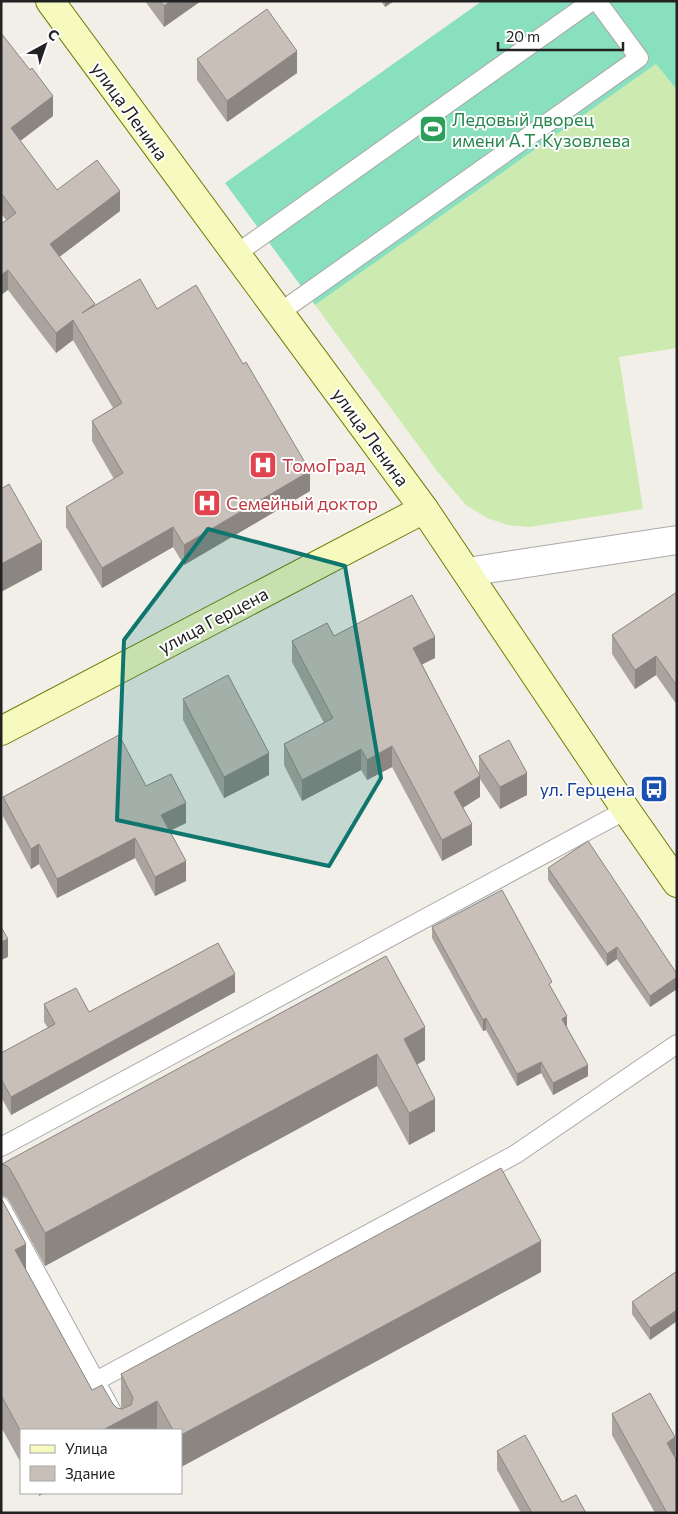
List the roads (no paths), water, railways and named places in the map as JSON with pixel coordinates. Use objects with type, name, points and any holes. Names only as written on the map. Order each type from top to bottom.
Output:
[{"type":"main road","name":"улица Ленина","points":[[50,1],[424,509],[677,883]]},
{"type":"main road","name":"улица Герцена","points":[[1,731],[424,509]]},
{"type":"street","points":[[467,572],[677,540]]},
{"type":"lane","points":[[236,254],[592,1]]},
{"type":"lane","points":[[279,313],[639,58],[597,1]]},
{"type":"lane","points":[[1,1147],[626,810]]},
{"type":"lane","points":[[96,1382],[516,1154],[677,1044]]},
{"type":"lane","points":[[1,1207],[121,1429]]},
{"type":"place","name":"Ледовый дворец имени А.Т. Кузовлева","points":[[433,129]]},
{"type":"place","name":"ТомоГрад","points":[[263,465]]},
{"type":"place","name":"Семейный доктор","points":[[207,503]]},
{"type":"place","name":"ул. Герцена","points":[[654,789]]}]
